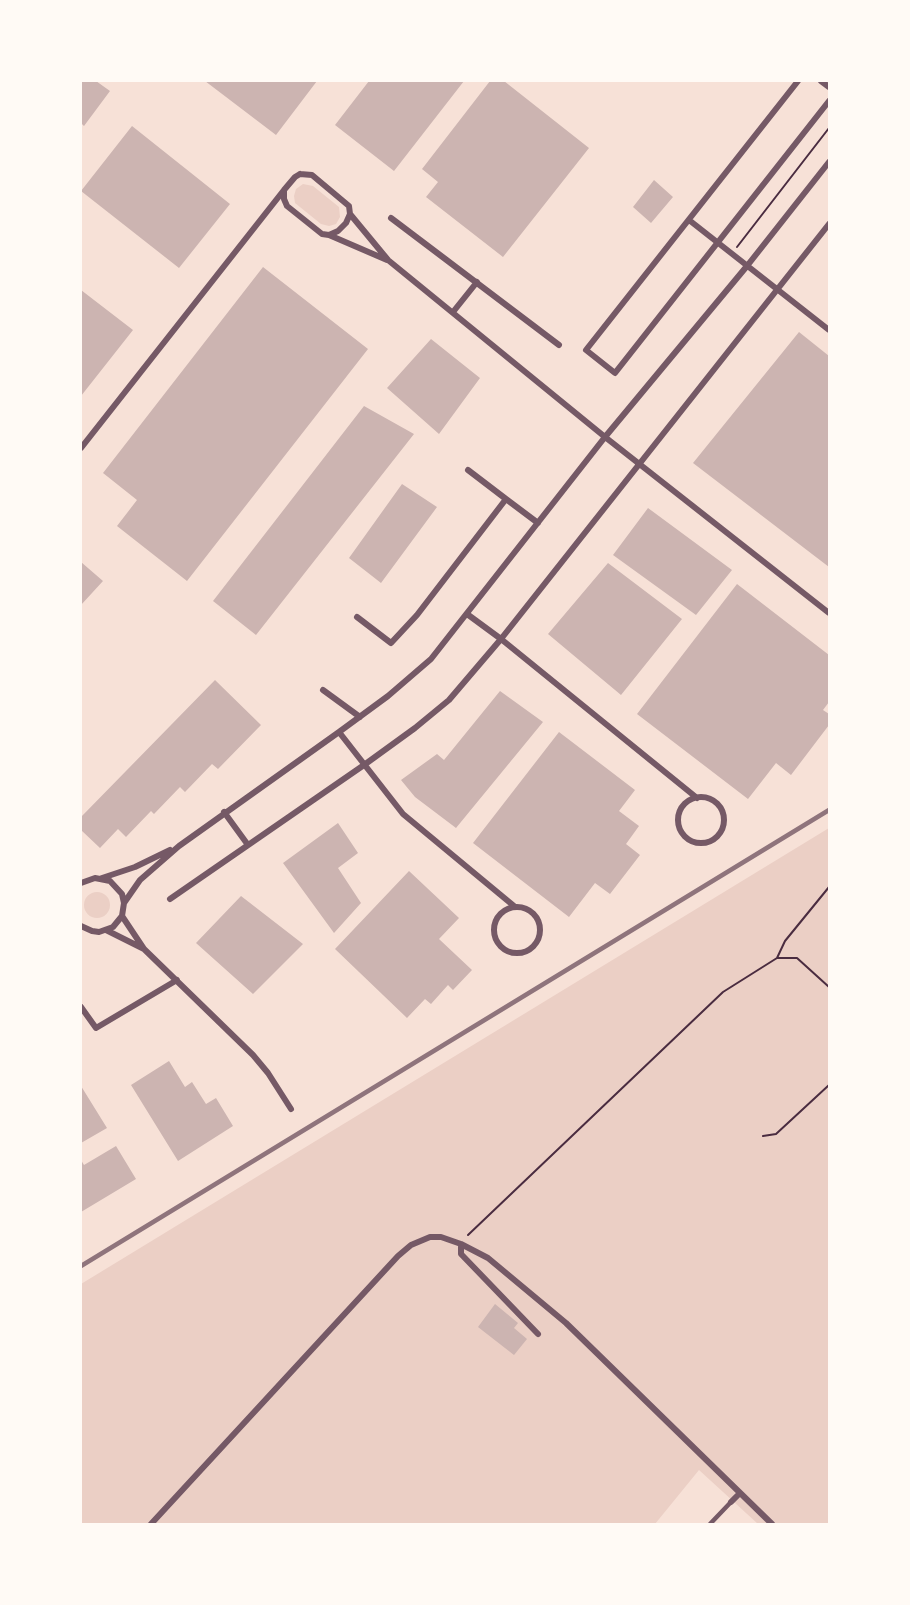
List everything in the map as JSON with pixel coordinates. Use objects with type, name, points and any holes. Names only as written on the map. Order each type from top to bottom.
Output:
[{"type":"street","points":[[798,81],[586,350],[615,373],[829,101]]},
{"type":"street","points":[[821,81],[829,87]]},
{"type":"street","points":[[124,903],[140,880],[179,846],[360,717],[431,660],[605,437],[747,266],[829,162]]},
{"type":"street","points":[[81,448],[295,177],[312,175],[349,206],[350,214],[346,223],[338,231],[329,235]]},
{"type":"street","points":[[285,190],[284,198],[287,206],[322,234],[388,260]]},
{"type":"street","points":[[266,215],[274,209],[287,206]]},
{"type":"street","points":[[350,214],[388,260],[605,437],[829,613]]},
{"type":"street","points":[[392,218],[558,345]]},
{"type":"street","points":[[688,220],[829,330]]},
{"type":"street","points":[[170,899],[364,765],[449,700],[501,639],[829,224]]},
{"type":"street","points":[[453,312],[477,282]]},
{"type":"street","points":[[468,470],[538,523]]},
{"type":"street","points":[[357,617],[391,643],[417,615],[506,498]]},
{"type":"street","points":[[467,614],[697,798],[703,797],[715,802],[723,812],[722,830],[718,836],[704,843],[697,842],[684,834],[679,820],[684,806],[697,798]]},
{"type":"street","points":[[323,690],[360,717]]},
{"type":"street","points":[[339,732],[403,814],[514,906],[534,913],[541,927],[540,934],[533,947],[519,953],[511,952],[498,943],[494,928],[500,914],[514,906]]},
{"type":"street","points":[[224,812],[248,845]]},
{"type":"street","points":[[81,883],[88,879],[102,878],[135,867],[179,846]]},
{"type":"street","points":[[81,875],[88,879]]},
{"type":"street","points":[[82,929],[92,932],[106,930],[118,922],[122,916],[124,903],[122,894],[117,887],[102,878]]},
{"type":"street","points":[[122,916],[144,949],[253,1054],[268,1072],[291,1109]]},
{"type":"street","points":[[106,930],[144,949]]},
{"type":"street","points":[[81,1007],[96,1028],[177,980]]},
{"type":"street","points":[[151,1524],[398,1256],[421,1239],[430,1237],[441,1237],[461,1244],[488,1258],[566,1323],[772,1524]]},
{"type":"street","points":[[461,1244],[461,1254],[537,1334]]},
{"type":"street","points":[[731,1502],[740,1493]]},
{"type":"lane","points":[[710,1524],[731,1502]]},
{"type":"path","points":[[731,253],[829,128]]},
{"type":"path","points":[[777,958],[785,941],[829,887]]},
{"type":"path","points":[[461,1244],[723,992],[777,958],[797,958],[829,987]]},
{"type":"path","points":[[764,1136],[776,1134],[829,1085]]},
{"type":"shaded area","points":[[303,184],[313,186],[339,207],[340,217],[336,224],[329,226],[321,224],[295,203],[296,189]]},
{"type":"shaded area","points":[[829,828],[829,1524],[758,1524],[699,1470],[655,1524],[81,1524],[81,1284]]},
{"type":"shaded area","points":[[97,892],[106,896],[110,905],[106,914],[97,918],[88,914],[84,905],[88,896]]},
{"type":"building","points":[[81,81],[96,81],[110,91],[84,126],[81,123]]},
{"type":"building","points":[[205,81],[317,81],[276,135]]},
{"type":"building","points":[[369,81],[464,81],[394,171],[335,125]]},
{"type":"building","points":[[490,81],[504,81],[589,148],[503,257],[426,197],[438,182],[422,169]]},
{"type":"building","points":[[132,126],[230,204],[179,268],[81,191]]},
{"type":"building","points":[[654,180],[673,197],[651,223],[633,207]]},
{"type":"building","points":[[263,267],[368,349],[187,581],[117,526],[137,500],[103,473]]},
{"type":"building","points":[[81,290],[133,330],[81,396]]},
{"type":"building","points":[[799,332],[829,356],[829,567],[693,463]]},
{"type":"building","points":[[431,339],[480,378],[439,434],[387,388]]},
{"type":"building","points":[[364,406],[414,434],[256,635],[213,601]]},
{"type":"building","points":[[402,484],[437,507],[381,583],[349,558]]},
{"type":"building","points":[[648,508],[732,570],[696,615],[613,555]]},
{"type":"building","points":[[81,562],[103,581],[81,605]]},
{"type":"building","points":[[608,563],[682,619],[621,695],[548,634]]},
{"type":"building","points":[[737,584],[829,655],[829,702],[823,710],[829,714],[829,725],[791,775],[776,763],[748,799],[637,714]]},
{"type":"building","points":[[215,680],[261,725],[218,769],[212,764],[185,792],[180,787],[154,814],[151,811],[126,837],[118,829],[100,848],[81,830],[81,817]]},
{"type":"building","points":[[500,691],[543,722],[456,828],[415,797],[401,780],[437,754],[444,760]]},
{"type":"building","points":[[559,732],[635,790],[619,811],[639,826],[626,844],[640,855],[610,894],[595,883],[569,917],[473,843]]},
{"type":"building","points":[[338,823],[358,853],[338,868],[361,903],[334,933],[283,863]]},
{"type":"building","points":[[409,871],[459,918],[439,939],[472,970],[453,990],[448,985],[431,1004],[425,999],[407,1018],[335,949]]},
{"type":"building","points":[[241,896],[303,944],[253,994],[196,943]]},
{"type":"building","points":[[169,1061],[185,1087],[192,1082],[206,1104],[216,1098],[233,1126],[178,1161],[131,1085]]},
{"type":"building","points":[[81,1086],[107,1128],[81,1143]]},
{"type":"building","points":[[116,1146],[136,1179],[81,1212],[81,1160],[84,1165]]},
{"type":"building","points":[[495,1304],[518,1323],[514,1328],[527,1339],[514,1355],[478,1327]]},
{"type":"railway","points":[[81,1266],[829,810]]}]
